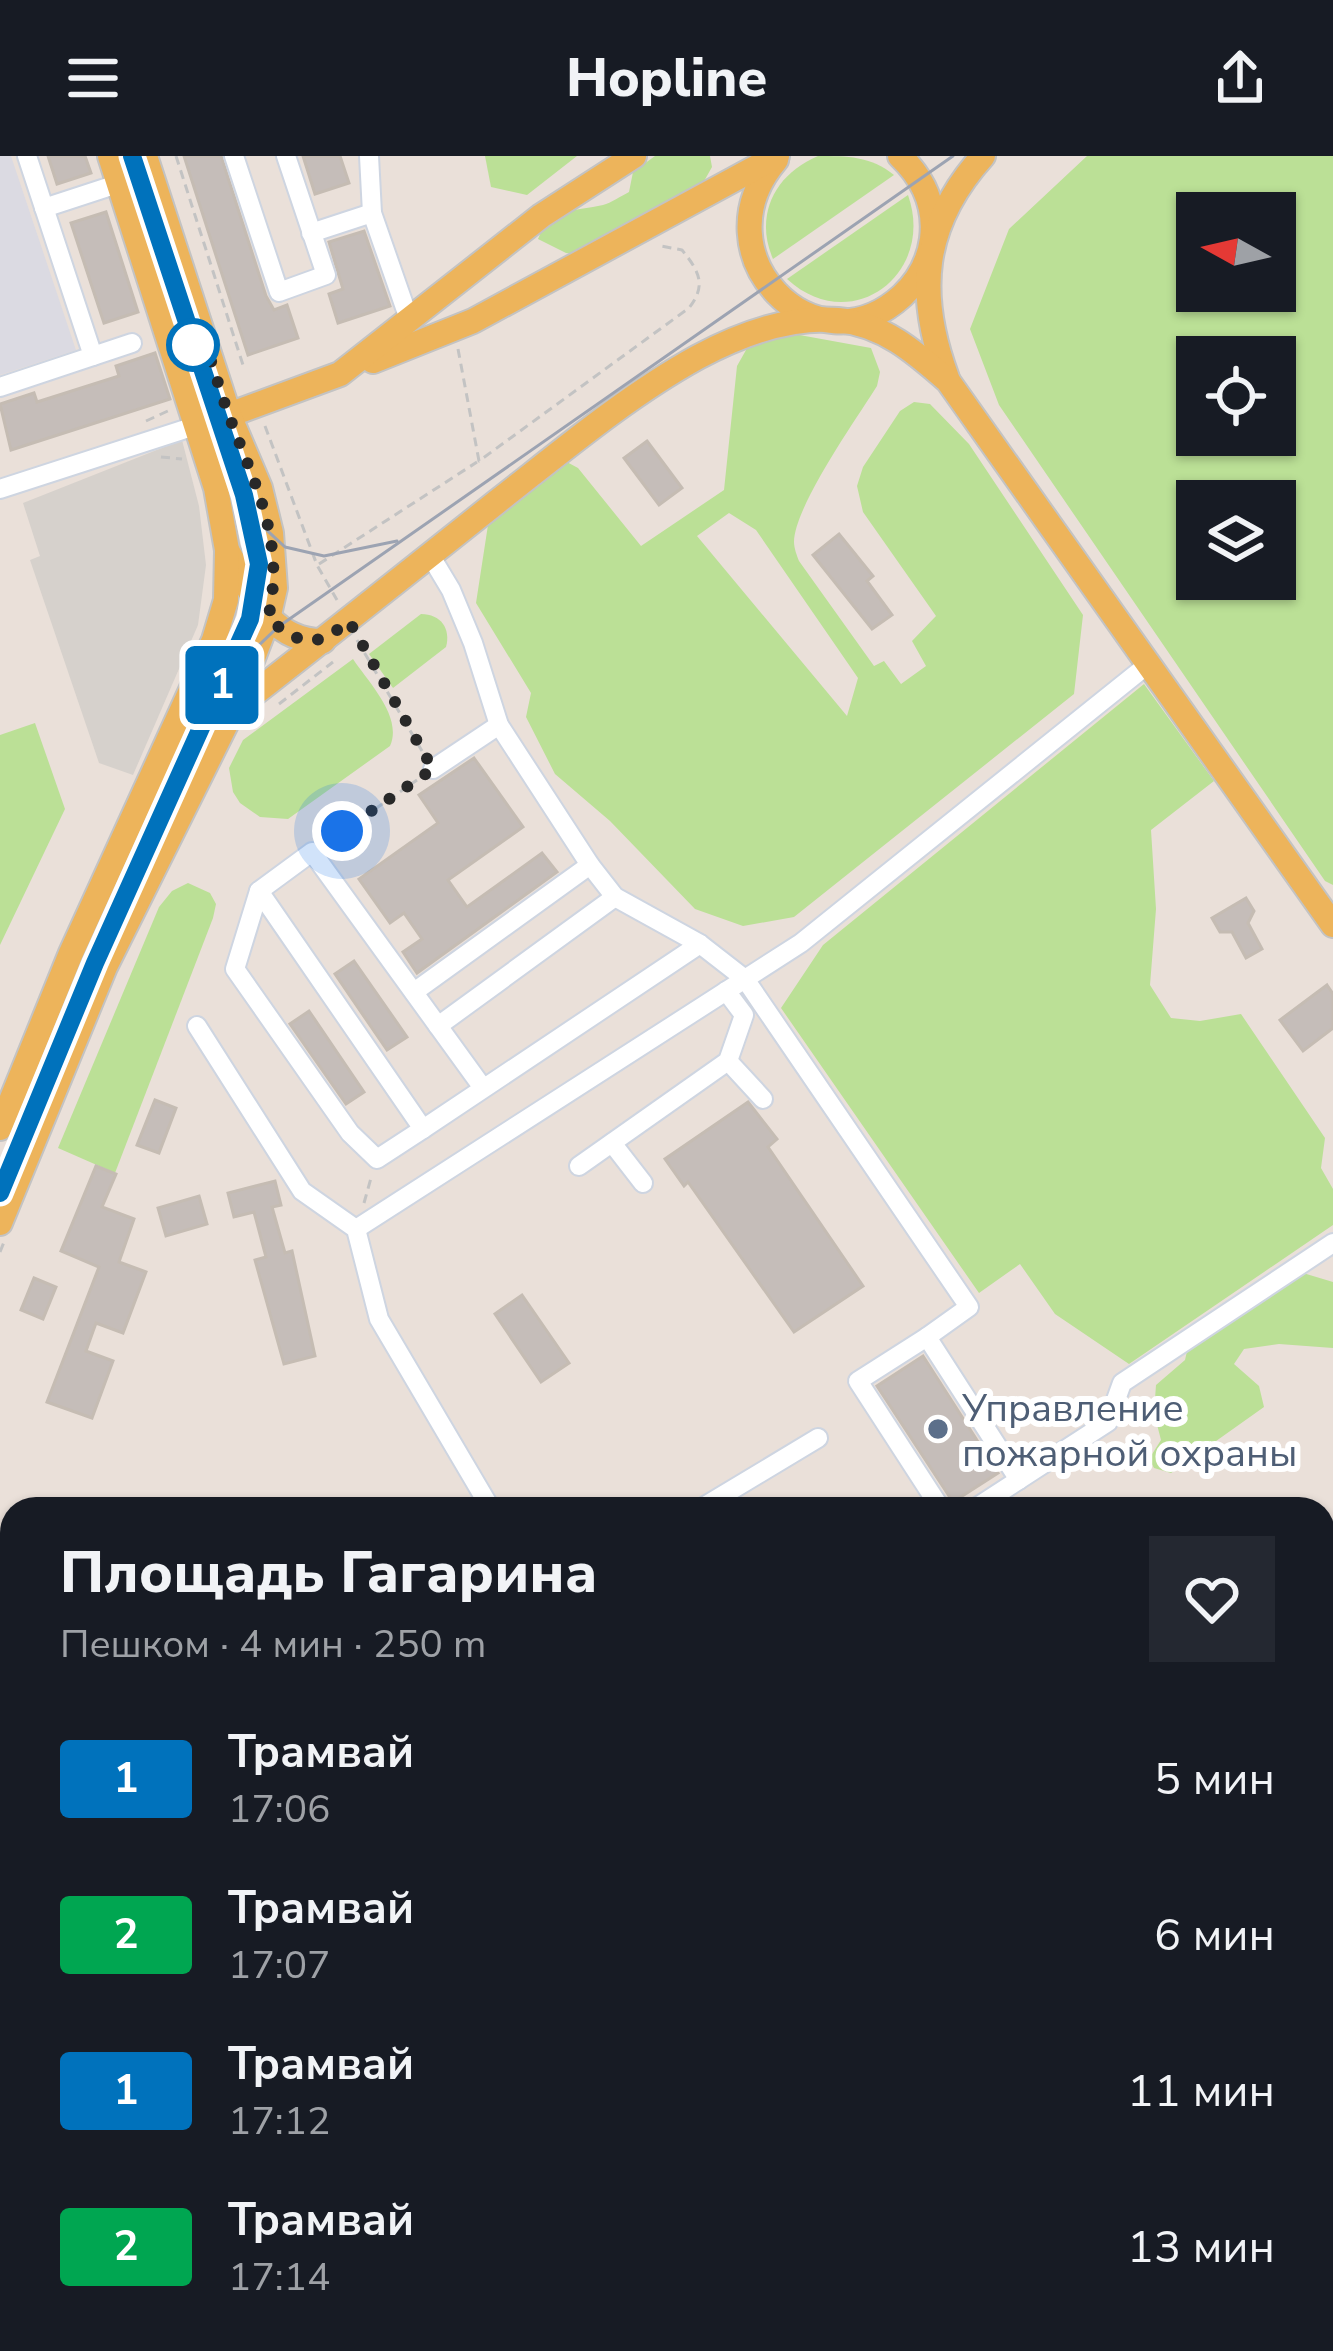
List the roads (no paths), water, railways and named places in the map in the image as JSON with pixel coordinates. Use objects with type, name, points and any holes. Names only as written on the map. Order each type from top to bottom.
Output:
[{"type":"main road","points":[[0,1129],[71,953],[214,640],[226,600],[227,550],[199,425],[110,156]]},
{"type":"main road","points":[[340,374],[541,216],[634,156]]},
{"type":"main road","points":[[199,425],[473,321],[741,166],[779,156]]},
{"type":"main road","points":[[748,215],[759,183],[779,156]]},
{"type":"main road","points":[[900,156],[918,176],[931,204],[927,310],[948,381]]},
{"type":"main road","points":[[233,710],[333,647],[349,621],[430,555],[545,464],[700,356],[771,327],[868,316],[894,303],[918,277],[959,182],[982,156]]},
{"type":"main road","points":[[0,1223],[105,967],[233,710],[275,588],[270,530],[260,488],[229,415],[148,165]]},
{"type":"main road","points":[[741,166],[750,249],[771,289],[802,312],[866,326],[910,347],[948,381],[1333,925]]},
{"type":"main road","points":[[227,550],[268,619],[289,636],[333,647]]},
{"type":"street","points":[[27,156],[93,356]]},
{"type":"street","points":[[234,156],[279,292],[326,275],[286,156]]},
{"type":"street","points":[[369,156],[372,213],[410,322]]},
{"type":"street","points":[[44,208],[118,184],[148,165]]},
{"type":"street","points":[[311,232],[372,213]]},
{"type":"street","points":[[0,387],[132,344]]},
{"type":"street","points":[[0,489],[199,425]]},
{"type":"street","points":[[430,555],[465,626],[500,724],[590,866],[616,897],[700,944],[745,979],[969,1307],[858,1381],[933,1497]]},
{"type":"street","points":[[356,1228],[801,943],[1146,666]]},
{"type":"street","points":[[433,769],[500,724]]},
{"type":"street","points":[[483,1088],[312,852],[259,891],[236,969],[350,1133],[377,1159],[700,944]]},
{"type":"street","points":[[414,992],[590,866]]},
{"type":"street","points":[[259,891],[423,1129]]},
{"type":"street","points":[[438,1025],[616,897]]},
{"type":"street","points":[[579,1166],[728,1061],[744,1015],[726,991]]},
{"type":"street","points":[[196,1026],[302,1191],[356,1228],[379,1319],[484,1497]]},
{"type":"street","points":[[728,1061],[764,1100]]},
{"type":"street","points":[[612,1143],[643,1183]]},
{"type":"street","points":[[993,1497],[1108,1422],[1122,1383],[1333,1244]]},
{"type":"street","points":[[927,1337],[1019,1480]]},
{"type":"street","points":[[720,1497],[818,1438]]},
{"type":"tram line","points":[[0,1193],[95,963],[250,619],[259,564],[244,495],[132,156]]},
{"type":"tram line","name":"1","points":[[0,1193],[95,963],[250,619],[259,564],[244,495],[132,156]]},
{"type":"tram line","points":[[234,669],[278,627],[953,156]]},
{"type":"tram line","points":[[246,511],[285,547],[324,556],[397,541]]},
{"type":"place","name":"Управление пожарной охраны","points":[[938,1429]]}]
